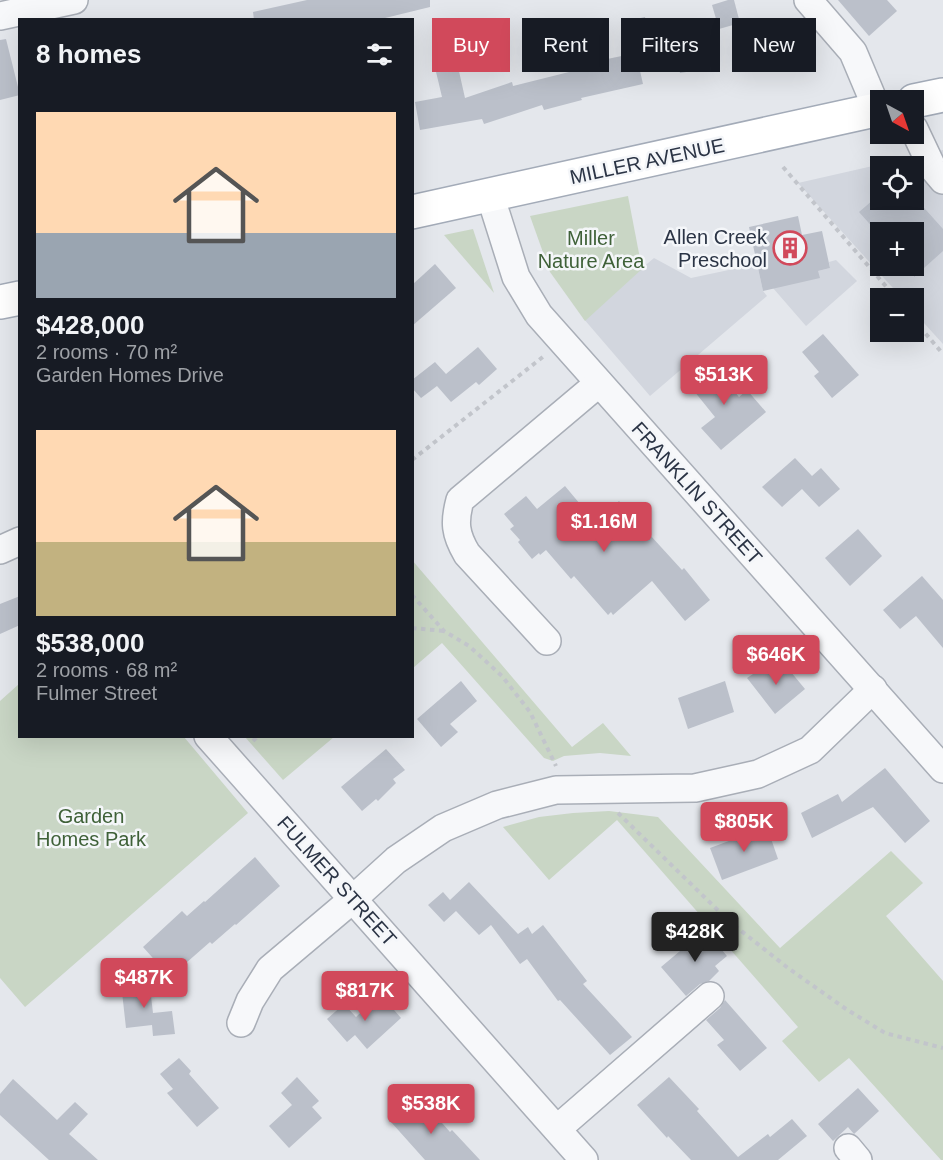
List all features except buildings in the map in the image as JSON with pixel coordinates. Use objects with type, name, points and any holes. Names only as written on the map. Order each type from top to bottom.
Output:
[{"type":"main road","points":[[924,99],[943,95]]},
{"type":"main road","name":"MILLER AVENUE","points":[[414,212],[870,111]]},
{"type":"street","points":[[0,16],[74,0]]},
{"type":"street","points":[[808,0],[853,52],[870,90]]},
{"type":"street","points":[[921,144],[932,167],[943,180]]},
{"type":"street","name":"FRANKLIN STREET","points":[[490,195],[516,277],[538,315],[943,769]]},
{"type":"street","points":[[547,641],[466,554],[459,542],[456,530],[456,513],[460,500],[599,383]]},
{"type":"street","points":[[0,550],[18,542]]},
{"type":"street","points":[[241,1023],[250,1001],[270,969],[396,860],[443,828],[497,805],[555,790],[695,788],[758,774],[810,750],[873,690]]},
{"type":"street","name":"FULMER STREET","points":[[210,738],[584,1160]]},
{"type":"street","points":[[557,1129],[710,996]]},
{"type":"path","points":[[783,166],[887,288]]},
{"type":"path","points":[[924,332],[943,354]]},
{"type":"path","points":[[414,458],[547,354]]},
{"type":"path","points":[[414,597],[444,631],[469,646],[502,676],[530,712],[553,761]]},
{"type":"path","points":[[414,628],[444,631]]},
{"type":"path","points":[[253,741],[256,738]]},
{"type":"path","points":[[613,808],[730,922],[788,968],[885,1033],[943,1048]]},
{"type":"shaded area","points":[[943,150],[943,344],[924,323],[924,288],[893,288],[882,276],[924,276],[924,222],[870,222],[870,263],[798,183],[870,167],[870,210],[924,210],[924,156],[917,156]]},
{"type":"shaded area","points":[[654,258],[691,278],[757,264],[763,291],[767,296],[650,396],[583,318]]},
{"type":"shaded area","points":[[836,260],[857,281],[806,326],[773,288],[830,268],[829,262]]},
{"type":"green space","name":"Miller Nature Area","points":[[628,196],[642,269],[585,321],[550,272],[530,216]]},
{"type":"green space","name":"Miller Nature Area","points":[[473,229],[494,293],[444,235]]},
{"type":"green space","points":[[414,562],[572,747],[603,723],[631,756],[600,753],[564,756],[553,761],[544,758],[442,643],[414,667]]},
{"type":"green space","name":"Garden Homes Park","points":[[18,685],[18,738],[185,738],[248,813],[25,1007],[0,978],[0,701]]},
{"type":"green space","points":[[246,738],[333,738],[283,780]]},
{"type":"green space","points":[[609,811],[658,817],[780,948],[891,851],[923,883],[886,916],[943,981],[943,1160],[849,1058],[819,1082],[782,1041],[798,1027],[617,820],[549,880],[503,827],[539,817]]},
{"type":"place","name":"Allen Creek Preschool","points":[[790,248]]}]
